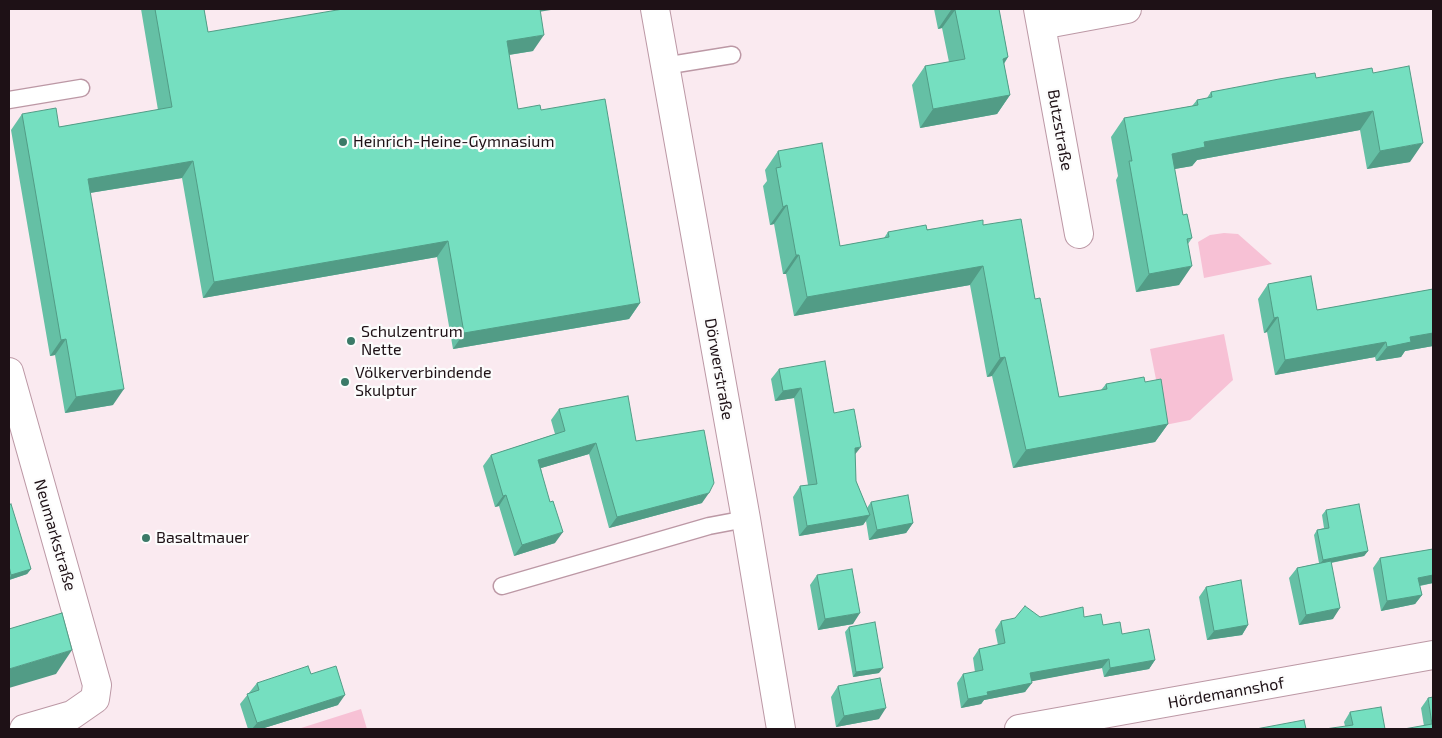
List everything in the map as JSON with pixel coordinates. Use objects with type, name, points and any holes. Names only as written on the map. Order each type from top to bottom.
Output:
[{"type":"street","name":"Dörwerstraße","points":[[655,9],[746,519],[781,729]]},
{"type":"street","name":"Butzstraße","points":[[1079,234],[1040,17],[1127,9]]},
{"type":"street","name":"Neumarkstraße","points":[[9,372],[97,685],[95,699],[72,715],[24,729]]},
{"type":"street","name":"Hördemannshof","points":[[1019,729],[1433,655]]},
{"type":"lane","points":[[664,66],[732,55]]},
{"type":"lane","points":[[9,100],[81,88]]},
{"type":"lane","points":[[502,586],[709,526],[746,519]]},
{"type":"shaded area","points":[[1238,234],[1272,264],[1204,278],[1198,242],[1210,235]]},
{"type":"shaded area","points":[[1224,334],[1233,380],[1190,420],[1165,425],[1150,349]]},
{"type":"shaded area","points":[[361,709],[367,729],[298,729]]},
{"type":"building","points":[[155,9],[204,9],[208,32],[343,9],[540,9],[544,35],[507,41],[518,109],[540,105],[541,110],[605,99],[640,303],[464,333],[448,241],[214,282],[193,161],[88,179],[124,389],[76,397],[66,339],[61,340],[22,114],[56,108],[59,127],[172,107]]},
{"type":"building","points":[[950,9],[999,9],[1008,57],[1003,59],[1010,95],[933,109],[925,66],[965,59],[955,10]]},
{"type":"building","points":[[1409,66],[1423,143],[1380,151],[1373,111],[1204,142],[1205,147],[1172,154],[1183,215],[1187,214],[1192,238],[1187,239],[1192,266],[1149,274],[1129,161],[1132,161],[1124,118],[1198,105],[1197,100],[1212,97],[1211,92],[1279,79],[1315,73],[1316,78],[1372,68],[1373,73]]},
{"type":"building","points":[[822,143],[840,246],[889,237],[888,232],[926,225],[927,230],[983,220],[983,225],[1021,219],[1035,299],[1040,298],[1059,397],[1107,389],[1106,384],[1144,377],[1145,382],[1161,379],[1168,424],[1026,450],[1005,357],[1000,358],[983,266],[807,297],[799,255],[796,255],[787,205],[783,207],[776,168],[781,167],[778,151]]},
{"type":"building","points":[[1311,276],[1317,310],[1433,289],[1433,333],[1410,337],[1411,342],[1387,347],[1386,342],[1285,360],[1278,317],[1274,318],[1268,284]]},
{"type":"building","points":[[825,361],[834,413],[854,409],[861,447],[855,448],[856,481],[870,515],[807,526],[800,486],[817,484],[801,388],[783,391],[779,369]]},
{"type":"building","points":[[628,396],[636,441],[704,430],[714,483],[709,493],[617,517],[596,443],[538,460],[550,502],[553,501],[563,532],[522,545],[506,495],[503,496],[491,455],[565,431],[559,409]]},
{"type":"building","points":[[908,495],[913,523],[877,530],[871,502]]},
{"type":"building","points":[[11,504],[31,569],[11,575],[9,566],[9,505]]},
{"type":"building","points":[[1359,504],[1368,551],[1323,560],[1317,530],[1329,528],[1326,510]]},
{"type":"building","points":[[1433,549],[1433,575],[1418,578],[1422,595],[1387,601],[1380,558]]},
{"type":"building","points":[[1331,561],[1340,608],[1306,615],[1297,568]]},
{"type":"building","points":[[852,569],[860,613],[825,619],[817,575]]},
{"type":"building","points":[[1241,580],[1248,625],[1214,631],[1206,587]]},
{"type":"building","points":[[1025,606],[1040,617],[1083,607],[1084,617],[1101,614],[1103,625],[1120,622],[1122,634],[1149,629],[1155,660],[1110,668],[1109,659],[1030,673],[1032,683],[987,692],[988,695],[968,699],[963,674],[983,670],[979,649],[1005,643],[1001,621],[1015,618]]},
{"type":"building","points":[[62,613],[72,650],[9,669],[9,629]]},
{"type":"building","points":[[875,622],[883,668],[856,672],[849,627]]},
{"type":"building","points":[[308,666],[311,674],[336,666],[345,695],[257,723],[247,694],[259,690],[257,683]]},
{"type":"building","points":[[880,678],[886,708],[844,716],[838,686]]},
{"type":"building","points":[[1433,697],[1433,729],[1404,729],[1432,724],[1428,698]]},
{"type":"building","points":[[1381,707],[1385,729],[1325,729],[1353,725],[1350,712]]},
{"type":"building","points":[[1304,720],[1306,729],[1256,729]]},
{"type":"place","name":"Heinrich-Heine-Gymnasium","points":[[343,142]]},
{"type":"place","name":"Schulzentrum Nette","points":[[351,341]]},
{"type":"place","name":"Völkerverbindende Skulptur","points":[[345,382]]},
{"type":"place","name":"Basaltmauer","points":[[146,538]]}]
